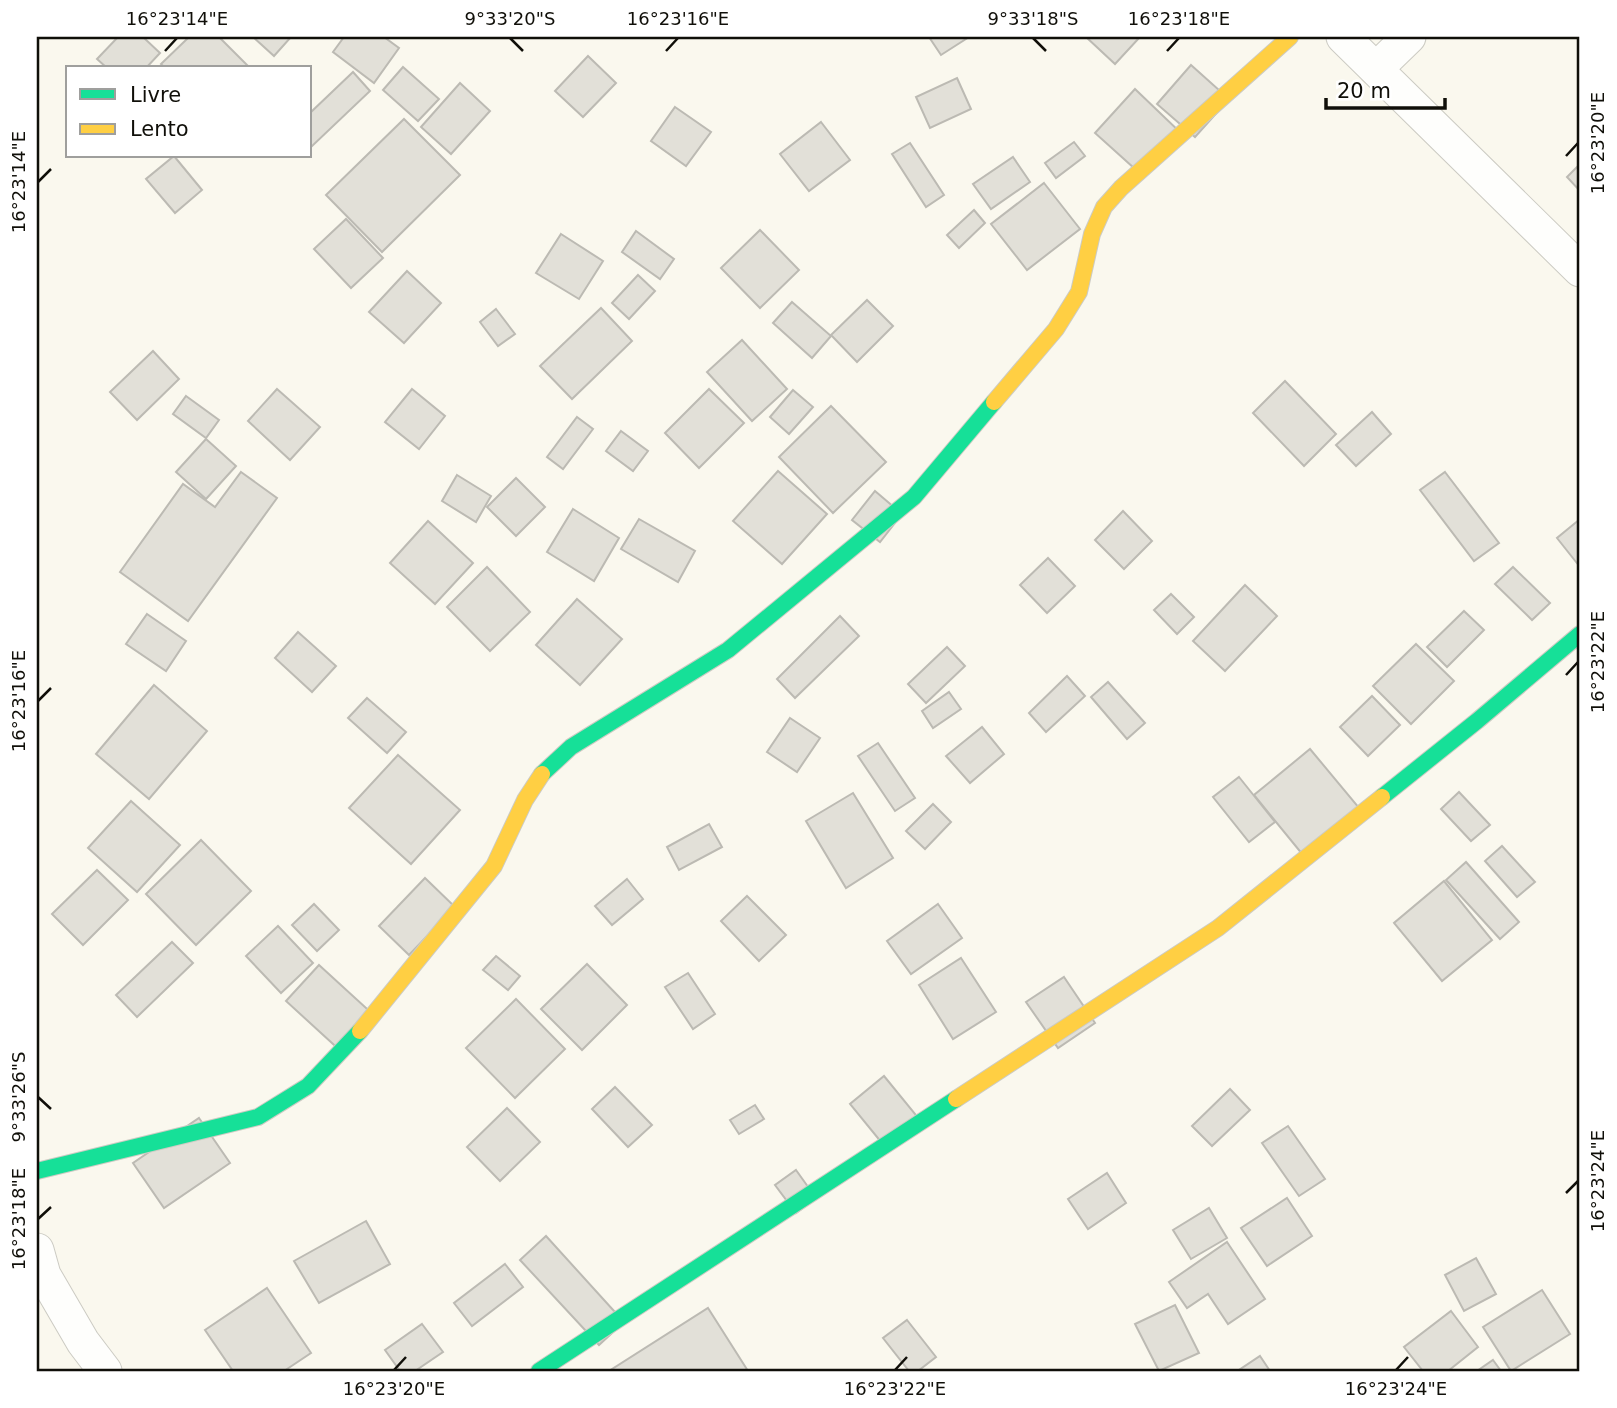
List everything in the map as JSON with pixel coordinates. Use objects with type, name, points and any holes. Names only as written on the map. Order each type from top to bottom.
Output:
[{"type":"street","points":[[37,1171],[258,1117],[308,1086],[362,1030],[494,866],[525,800],[541,775],[571,747],[728,650],[914,497],[1056,329],[1079,292],[1091,234],[1104,207],[1121,188],[1290,37]]},
{"type":"street","points":[[1343,37],[1580,270]]},
{"type":"street","points":[[1376,69],[1409,37]]},
{"type":"street","points":[[539,1371],[1218,928],[1466,730],[1580,634]]},
{"type":"street","points":[[37,1250],[44,1275],[83,1342],[105,1371]]},
{"type":"building","points":[[118,37],[143,37],[160,53],[148,66],[105,66],[97,59]]},
{"type":"building","points":[[189,37],[219,37],[248,66],[163,66],[161,64]]},
{"type":"building","points":[[253,37],[291,37],[274,56]]},
{"type":"building","points":[[344,37],[384,37],[399,48],[374,83],[333,52]]},
{"type":"building","points":[[929,37],[969,37],[941,55]]},
{"type":"building","points":[[1086,37],[1140,37],[1115,64]]},
{"type":"building","points":[[588,56],[616,83],[583,117],[555,91]]},
{"type":"building","points":[[1191,65],[1229,99],[1195,137],[1157,104]]},
{"type":"building","points":[[403,67],[439,99],[418,121],[383,90]]},
{"type":"building","points":[[353,72],[370,91],[312,146],[312,111]]},
{"type":"building","points":[[957,78],[971,109],[930,128],[916,97]]},
{"type":"building","points":[[460,83],[490,111],[451,154],[421,127]]},
{"type":"building","points":[[1135,89],[1183,135],[1144,177],[1095,133]]},
{"type":"building","points":[[675,107],[711,132],[686,166],[651,141]]},
{"type":"building","points":[[404,119],[460,175],[382,252],[326,195]]},
{"type":"building","points":[[821,122],[850,160],[809,191],[780,154]]},
{"type":"building","points":[[1074,142],[1085,156],[1056,178],[1045,163]]},
{"type":"building","points":[[910,143],[944,195],[926,207],[892,154]]},
{"type":"building","points":[[1013,157],[1030,182],[991,209],[973,184]]},
{"type":"building","points":[[172,158],[176,158],[202,190],[175,213],[146,179]]},
{"type":"building","points":[[1580,164],[1580,191],[1567,177]]},
{"type":"building","points":[[1044,183],[1080,229],[1027,270],[991,224]]},
{"type":"building","points":[[974,210],[985,223],[959,248],[947,235]]},
{"type":"building","points":[[346,219],[383,258],[351,288],[314,249]]},
{"type":"building","points":[[760,230],[799,270],[760,308],[721,268]]},
{"type":"building","points":[[636,231],[674,259],[660,279],[622,252]]},
{"type":"building","points":[[561,234],[603,261],[579,299],[536,273]]},
{"type":"building","points":[[407,271],[441,303],[404,343],[369,312]]},
{"type":"building","points":[[638,275],[655,291],[629,319],[612,303]]},
{"type":"building","points":[[867,300],[893,326],[857,362],[831,335]]},
{"type":"building","points":[[792,302],[831,336],[812,358],[773,323]]},
{"type":"building","points":[[601,308],[632,341],[572,399],[540,366]]},
{"type":"building","points":[[496,309],[515,334],[498,346],[480,322]]},
{"type":"building","points":[[742,340],[787,389],[752,421],[707,372]]},
{"type":"building","points":[[153,351],[179,379],[137,420],[110,392]]},
{"type":"building","points":[[1285,381],[1336,434],[1304,466],[1253,413]]},
{"type":"building","points":[[277,389],[320,427],[290,460],[248,421]]},
{"type":"building","points":[[412,389],[445,416],[419,449],[385,422]]},
{"type":"building","points":[[709,389],[744,423],[699,468],[665,433]]},
{"type":"building","points":[[793,390],[813,407],[789,434],[770,417]]},
{"type":"building","points":[[186,396],[219,420],[206,438],[173,414]]},
{"type":"building","points":[[831,406],[886,462],[833,513],[779,457]]},
{"type":"building","points":[[1372,412],[1391,434],[1356,466],[1336,445]]},
{"type":"building","points":[[577,417],[593,429],[563,469],[547,457]]},
{"type":"building","points":[[621,431],[648,451],[633,471],[606,451]]},
{"type":"building","points":[[206,439],[236,466],[206,499],[176,472]]},
{"type":"building","points":[[778,471],[827,514],[782,564],[733,521]]},
{"type":"building","points":[[241,472],[277,498],[188,621],[120,572],[183,484],[215,507]]},
{"type":"building","points":[[1445,472],[1499,543],[1474,561],[1420,490]]},
{"type":"building","points":[[457,475],[491,496],[476,522],[442,501]]},
{"type":"building","points":[[516,478],[545,507],[516,536],[487,507]]},
{"type":"building","points":[[875,491],[902,514],[880,542],[852,520]]},
{"type":"building","points":[[573,509],[619,538],[594,581],[547,552]]},
{"type":"building","points":[[1123,511],[1152,541],[1124,569],[1095,540]]},
{"type":"building","points":[[639,519],[695,551],[678,582],[621,549]]},
{"type":"building","points":[[1580,519],[1580,567],[1557,538]]},
{"type":"building","points":[[428,521],[473,563],[435,604],[390,563]]},
{"type":"building","points":[[1048,558],[1075,586],[1047,613],[1020,585]]},
{"type":"building","points":[[487,567],[530,612],[490,651],[447,607]]},
{"type":"building","points":[[1513,567],[1550,603],[1532,620],[1495,584]]},
{"type":"building","points":[[1245,585],[1277,616],[1225,671],[1193,641]]},
{"type":"building","points":[[1171,594],[1194,617],[1177,634],[1154,610]]},
{"type":"building","points":[[577,599],[622,639],[580,685],[536,645]]},
{"type":"building","points":[[1464,611],[1484,630],[1447,667],[1427,647]]},
{"type":"building","points":[[147,614],[186,641],[166,671],[126,644]]},
{"type":"building","points":[[840,616],[859,636],[795,698],[777,679]]},
{"type":"building","points":[[298,632],[336,666],[312,692],[275,658]]},
{"type":"building","points":[[1416,644],[1454,681],[1411,724],[1373,686]]},
{"type":"building","points":[[947,647],[965,666],[926,703],[908,684]]},
{"type":"building","points":[[1067,676],[1085,696],[1046,732],[1029,713]]},
{"type":"building","points":[[1108,682],[1145,723],[1127,739],[1091,697]]},
{"type":"building","points":[[154,685],[207,731],[149,799],[96,754]]},
{"type":"building","points":[[949,692],[961,709],[933,728],[922,711]]},
{"type":"building","points":[[1372,696],[1400,725],[1368,756],[1340,727]]},
{"type":"building","points":[[367,698],[406,732],[387,753],[348,718]]},
{"type":"building","points":[[790,718],[820,738],[797,772],[767,752]]},
{"type":"building","points":[[982,727],[1004,754],[970,783],[946,756]]},
{"type":"building","points":[[878,743],[915,798],[895,811],[858,756]]},
{"type":"building","points":[[1310,749],[1360,809],[1303,855],[1254,795]]},
{"type":"building","points":[[398,755],[460,810],[411,864],[349,808]]},
{"type":"building","points":[[1239,777],[1275,822],[1249,842],[1213,797]]},
{"type":"building","points":[[1459,792],[1490,825],[1471,841],[1441,809]]},
{"type":"building","points":[[853,793],[893,858],[846,888],[806,821]]},
{"type":"building","points":[[131,801],[180,845],[137,892],[88,848]]},
{"type":"building","points":[[933,804],[951,822],[925,849],[906,831]]},
{"type":"building","points":[[709,824],[722,847],[679,870],[667,847]]},
{"type":"building","points":[[201,840],[251,891],[196,945],[146,894]]},
{"type":"building","points":[[1502,846],[1535,882],[1517,897],[1485,861]]},
{"type":"building","points":[[1466,862],[1519,922],[1500,939],[1446,880]]},
{"type":"building","points":[[97,870],[128,900],[83,945],[52,914]]},
{"type":"building","points":[[425,878],[455,907],[409,955],[379,926]]},
{"type":"building","points":[[627,879],[643,899],[612,925],[595,906]]},
{"type":"building","points":[[1444,881],[1492,940],[1442,981],[1394,923]]},
{"type":"building","points":[[747,896],[786,935],[759,961],[721,921]]},
{"type":"building","points":[[314,904],[339,930],[317,951],[292,925]]},
{"type":"building","points":[[938,904],[962,938],[911,974],[887,941]]},
{"type":"building","points":[[278,926],[313,963],[281,993],[246,956]]},
{"type":"building","points":[[172,942],[193,963],[137,1017],[116,995]]},
{"type":"building","points":[[496,956],[520,976],[508,990],[483,970]]},
{"type":"building","points":[[961,958],[996,1012],[953,1039],[919,985]]},
{"type":"building","points":[[587,964],[627,1005],[582,1050],[541,1009]]},
{"type":"building","points":[[319,965],[377,1018],[344,1054],[286,1001]]},
{"type":"building","points":[[688,973],[715,1014],[693,1029],[665,987]]},
{"type":"building","points":[[1064,977],[1095,1023],[1058,1048],[1026,1002]]},
{"type":"building","points":[[516,999],[565,1049],[515,1098],[466,1048]]},
{"type":"building","points":[[884,1076],[920,1120],[886,1148],[850,1104]]},
{"type":"building","points":[[615,1087],[652,1125],[628,1147],[592,1109]]},
{"type":"building","points":[[1230,1089],[1250,1110],[1212,1146],[1192,1126]]},
{"type":"building","points":[[755,1105],[764,1119],[739,1134],[730,1120]]},
{"type":"building","points":[[507,1108],[540,1142],[500,1181],[467,1147]]},
{"type":"building","points":[[199,1118],[230,1163],[164,1208],[133,1163]]},
{"type":"building","points":[[1288,1126],[1325,1179],[1299,1196],[1262,1143]]},
{"type":"building","points":[[796,1170],[816,1198],[796,1213],[775,1185]]},
{"type":"building","points":[[1107,1173],[1126,1203],[1088,1229],[1068,1199]]},
{"type":"building","points":[[1287,1198],[1312,1236],[1267,1266],[1241,1228]]},
{"type":"building","points":[[1209,1208],[1227,1238],[1191,1259],[1173,1230]]},
{"type":"building","points":[[366,1221],[390,1264],[319,1303],[294,1261]]},
{"type":"building","points":[[546,1236],[624,1322],[599,1345],[520,1260]]},
{"type":"building","points":[[1227,1242],[1265,1299],[1228,1324],[1208,1294],[1187,1308],[1169,1282]]},
{"type":"building","points":[[1476,1258],[1496,1294],[1464,1311],[1445,1275]]},
{"type":"building","points":[[505,1264],[523,1287],[472,1326],[454,1303]]},
{"type":"building","points":[[267,1288],[311,1353],[284,1371],[233,1371],[205,1330]]},
{"type":"building","points":[[1542,1290],[1570,1334],[1511,1371],[1483,1327]]},
{"type":"building","points":[[1175,1305],[1199,1353],[1159,1371],[1135,1324]]},
{"type":"building","points":[[708,1308],[748,1371],[609,1371]]},
{"type":"building","points":[[1451,1311],[1478,1347],[1448,1371],[1423,1371],[1404,1347]]},
{"type":"building","points":[[907,1320],[936,1357],[918,1371],[909,1371],[883,1338]]},
{"type":"building","points":[[422,1324],[443,1352],[415,1371],[400,1371],[385,1350]]},
{"type":"building","points":[[1260,1356],[1270,1371],[1239,1370]]},
{"type":"building","points":[[1493,1360],[1501,1371],[1477,1371]]},
{"type":"traffic: fast","points":[[542,774],[571,747],[728,650],[914,497],[994,402]]},
{"type":"traffic: fast","points":[[1382,797],[1580,634]]},
{"type":"traffic: fast","points":[[37,1171],[258,1117],[308,1086],[360,1031]]},
{"type":"traffic: fast","points":[[539,1371],[956,1099]]},
{"type":"traffic: slow","points":[[994,402],[1056,329],[1079,292],[1092,234],[1104,207],[1121,188],[1290,37]]},
{"type":"traffic: slow","points":[[360,1031],[494,866],[525,800],[542,774]]},
{"type":"traffic: slow","points":[[956,1099],[1218,928],[1382,797]]}]
